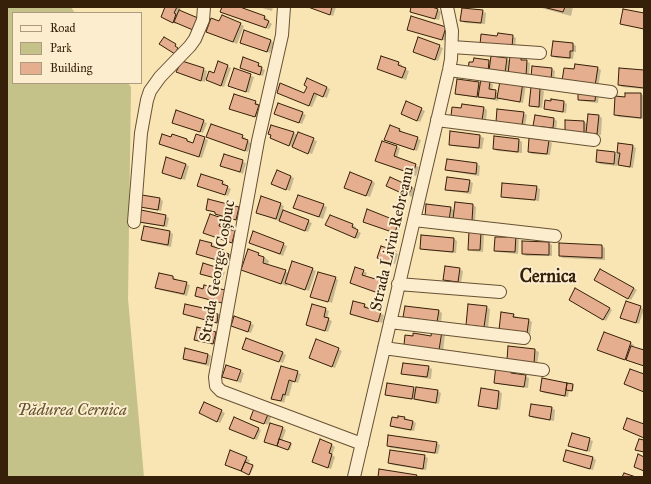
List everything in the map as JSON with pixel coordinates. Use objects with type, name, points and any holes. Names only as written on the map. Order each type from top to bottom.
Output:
[{"type":"street","points":[[134,222],[141,133],[147,100],[150,91],[160,77],[195,39],[203,20],[204,7]]},
{"type":"street","name":"Strada George Coșbuc","points":[[284,7],[282,35],[257,149],[215,377],[216,386],[222,391],[362,444]]},
{"type":"street","name":"Strada Liviu Rebreanu","points":[[354,477],[449,70],[452,47],[452,31],[447,7]]},
{"type":"street","points":[[452,47],[540,54]]},
{"type":"street","points":[[449,70],[611,92]]},
{"type":"street","points":[[437,120],[594,140]]},
{"type":"street","points":[[414,220],[555,236]]},
{"type":"street","points":[[398,284],[500,292]]},
{"type":"street","points":[[390,322],[524,338]]},
{"type":"street","points":[[384,348],[542,370]]},
{"type":"green space","name":"Pădurea Cernica","points":[[7,7],[71,7],[74,12],[12,12],[12,84],[129,84],[131,87],[128,299],[144,477],[7,477]]},
{"type":"building","points":[[165,7],[177,7],[174,13],[176,14],[173,23],[161,17]]},
{"type":"building","points":[[222,7],[240,7],[265,16],[264,19],[269,21],[266,28],[220,12]]},
{"type":"building","points":[[308,7],[332,7],[330,15]]},
{"type":"building","points":[[411,7],[432,7],[438,9],[435,19],[410,12]]},
{"type":"building","points":[[543,7],[565,7],[563,12]]},
{"type":"building","points":[[462,8],[483,10],[481,23],[460,21]]},
{"type":"building","points":[[623,9],[644,13],[644,29],[620,24]]},
{"type":"building","points":[[179,10],[198,18],[193,30],[174,22]]},
{"type":"building","points":[[222,15],[241,23],[233,42],[206,32],[211,18],[219,21]]},
{"type":"building","points":[[411,16],[446,27],[442,40],[407,30]]},
{"type":"building","points":[[244,30],[271,40],[267,52],[240,43]]},
{"type":"building","points":[[498,33],[513,35],[512,47],[480,45],[481,34],[497,36]]},
{"type":"building","points":[[164,37],[176,44],[175,46],[178,48],[175,54],[159,44]]},
{"type":"building","points":[[418,37],[440,45],[435,60],[413,52]]},
{"type":"building","points":[[553,41],[573,43],[573,51],[570,51],[570,58],[551,56]]},
{"type":"building","points":[[381,56],[399,62],[398,65],[406,68],[402,78],[377,69]]},
{"type":"building","points":[[491,56],[507,58],[505,73],[489,71]]},
{"type":"building","points":[[510,56],[521,57],[521,60],[527,60],[526,76],[508,74]]},
{"type":"building","points":[[243,57],[259,63],[258,66],[262,67],[260,75],[240,68]]},
{"type":"building","points":[[474,58],[489,60],[488,72],[468,70],[469,62],[473,62]]},
{"type":"building","points":[[182,61],[204,68],[201,81],[176,72]]},
{"type":"building","points":[[218,61],[228,65],[221,86],[206,80],[209,71],[214,73]]},
{"type":"building","points":[[575,64],[598,67],[595,86],[562,81],[564,68],[574,69]]},
{"type":"building","points":[[532,66],[552,68],[551,80],[531,77]]},
{"type":"building","points":[[234,68],[251,74],[246,92],[228,86]]},
{"type":"building","points":[[619,68],[644,70],[644,88],[618,85]]},
{"type":"building","points":[[307,78],[327,87],[323,97],[314,93],[309,106],[277,93],[280,83],[304,93],[307,87],[304,85]]},
{"type":"building","points":[[457,79],[479,82],[477,97],[455,94]]},
{"type":"building","points":[[481,79],[490,81],[489,89],[496,90],[495,99],[478,97]]},
{"type":"building","points":[[500,81],[523,82],[520,102],[497,98]]},
{"type":"building","points":[[531,87],[540,88],[539,107],[529,106]]},
{"type":"building","points":[[578,90],[596,91],[595,101],[578,100]]},
{"type":"building","points":[[625,93],[641,93],[641,118],[614,115],[615,96],[625,97]]},
{"type":"building","points":[[234,94],[256,101],[255,104],[259,105],[255,117],[229,109]]},
{"type":"building","points":[[551,99],[564,101],[563,112],[544,109],[545,100],[551,101]]},
{"type":"building","points":[[406,101],[422,108],[417,121],[401,114]]},
{"type":"building","points":[[278,103],[303,112],[299,123],[274,114]]},
{"type":"building","points":[[462,104],[484,107],[482,120],[451,116],[452,107],[461,108]]},
{"type":"building","points":[[497,109],[524,112],[522,125],[496,122]]},
{"type":"building","points":[[176,110],[204,120],[200,132],[172,123]]},
{"type":"building","points":[[588,114],[599,115],[597,134],[586,133]]},
{"type":"building","points":[[535,115],[554,118],[553,128],[533,126]]},
{"type":"building","points":[[565,120],[584,121],[584,133],[565,132]]},
{"type":"building","points":[[211,124],[243,135],[242,138],[248,140],[245,151],[206,137]]},
{"type":"building","points":[[271,125],[294,132],[289,146],[270,138],[271,135],[268,134]]},
{"type":"building","points":[[390,125],[400,129],[399,131],[418,137],[414,150],[384,140]]},
{"type":"building","points":[[450,131],[480,135],[479,148],[449,145]]},
{"type":"building","points":[[298,132],[314,138],[308,154],[292,147]]},
{"type":"building","points":[[162,134],[171,137],[172,134],[187,139],[187,141],[193,143],[196,134],[205,137],[199,157],[159,144]]},
{"type":"building","points":[[494,136],[519,139],[518,152],[493,149]]},
{"type":"building","points":[[529,138],[549,140],[547,154],[528,152]]},
{"type":"building","points":[[382,141],[397,146],[394,156],[416,164],[413,174],[375,161]]},
{"type":"building","points":[[618,143],[633,145],[630,167],[618,165],[620,153],[617,153]]},
{"type":"building","points":[[597,150],[615,152],[614,164],[596,162]]},
{"type":"building","points":[[224,154],[243,160],[240,172],[220,166]]},
{"type":"building","points":[[166,157],[186,164],[181,179],[162,173]]},
{"type":"building","points":[[447,159],[477,163],[476,174],[445,170]]},
{"type":"building","points":[[277,170],[291,176],[286,190],[271,184]]},
{"type":"building","points":[[350,172],[372,181],[366,196],[344,188]]},
{"type":"building","points":[[201,174],[223,181],[222,184],[228,186],[225,195],[197,186]]},
{"type":"building","points":[[390,177],[412,187],[408,196],[386,186]]},
{"type":"building","points":[[447,177],[470,180],[468,192],[445,190]]},
{"type":"building","points":[[502,183],[537,186],[535,200],[501,197]]},
{"type":"building","points":[[142,195],[160,198],[158,210],[140,207]]},
{"type":"building","points":[[298,195],[324,204],[319,217],[293,208]]},
{"type":"building","points":[[261,196],[281,203],[276,219],[256,213]]},
{"type":"building","points":[[208,199],[239,207],[236,220],[206,210]]},
{"type":"building","points":[[455,202],[473,204],[472,221],[453,219]]},
{"type":"building","points":[[426,204],[451,207],[449,220],[425,217]]},
{"type":"building","points":[[367,209],[392,219],[390,224],[397,226],[395,233],[363,222]]},
{"type":"building","points":[[141,210],[166,215],[164,226],[139,222]]},
{"type":"building","points":[[283,210],[309,220],[305,231],[279,221]]},
{"type":"building","points":[[210,214],[222,218],[219,226],[235,231],[232,243],[203,233]]},
{"type":"building","points":[[330,215],[353,224],[352,227],[358,230],[355,238],[325,225]]},
{"type":"building","points":[[144,226],[170,231],[168,245],[141,240]]},
{"type":"building","points":[[253,231],[284,243],[280,254],[249,243]]},
{"type":"building","points":[[469,231],[481,232],[480,250],[468,250]]},
{"type":"building","points":[[508,233],[516,234],[515,252],[494,251],[495,237],[507,237]]},
{"type":"building","points":[[421,235],[454,238],[453,252],[420,249]]},
{"type":"building","points":[[200,240],[212,243],[211,246],[224,250],[224,252],[229,254],[227,263],[196,254]]},
{"type":"building","points":[[522,241],[549,242],[549,255],[522,254]]},
{"type":"building","points":[[559,243],[602,245],[602,258],[559,256]]},
{"type":"building","points":[[381,246],[396,251],[392,263],[377,258]]},
{"type":"building","points":[[248,249],[259,253],[258,255],[264,257],[263,263],[286,270],[281,284],[241,270]]},
{"type":"building","points":[[292,261],[313,268],[305,290],[285,283]]},
{"type":"building","points":[[203,263],[222,269],[219,279],[200,274]]},
{"type":"building","points":[[445,266],[460,268],[458,282],[443,280]]},
{"type":"building","points":[[355,267],[364,270],[362,275],[382,281],[378,293],[350,283]]},
{"type":"building","points":[[600,269],[634,288],[628,299],[594,280]]},
{"type":"building","points":[[318,272],[336,277],[328,302],[310,297]]},
{"type":"building","points":[[159,273],[173,276],[173,279],[187,282],[184,294],[155,288]]},
{"type":"building","points":[[204,285],[225,290],[222,303],[195,296],[197,287],[203,289]]},
{"type":"building","points":[[575,288],[610,308],[603,320],[569,300]]},
{"type":"building","points":[[353,301],[365,304],[364,307],[381,312],[378,322],[350,314]]},
{"type":"building","points":[[626,301],[641,306],[636,323],[620,318]]},
{"type":"building","points":[[185,304],[212,310],[211,312],[218,314],[217,323],[183,314]]},
{"type":"building","points":[[312,304],[326,308],[324,317],[329,318],[325,331],[306,325]]},
{"type":"building","points":[[468,304],[487,306],[484,327],[466,325]]},
{"type":"building","points":[[405,306],[439,310],[437,322],[403,317]]},
{"type":"building","points":[[501,312],[514,314],[513,317],[529,319],[527,333],[499,330]]},
{"type":"building","points":[[234,316],[251,322],[248,332],[231,326]]},
{"type":"building","points":[[197,327],[216,332],[213,344],[194,340]]},
{"type":"building","points":[[432,330],[442,331],[439,350],[404,345],[405,335],[413,336],[413,333],[431,336]]},
{"type":"building","points":[[604,332],[631,342],[625,360],[597,350]]},
{"type":"building","points":[[246,338],[283,352],[279,362],[242,349]]},
{"type":"building","points":[[316,339],[339,348],[332,367],[309,358]]},
{"type":"building","points":[[508,346],[535,349],[534,364],[507,360]]},
{"type":"building","points":[[631,346],[644,350],[644,366],[626,360]]},
{"type":"building","points":[[185,348],[208,354],[206,364],[183,359]]},
{"type":"building","points":[[403,363],[429,366],[427,377],[401,374]]},
{"type":"building","points":[[226,365],[241,370],[237,381],[222,377]]},
{"type":"building","points":[[496,365],[511,367],[511,373],[526,375],[524,387],[494,383]]},
{"type":"building","points":[[281,366],[298,371],[295,382],[289,380],[285,395],[283,394],[281,401],[271,399]]},
{"type":"building","points":[[630,369],[644,374],[644,392],[624,384]]},
{"type":"building","points":[[542,378],[567,383],[565,396],[540,391]]},
{"type":"building","points":[[387,383],[414,387],[412,399],[385,395]]},
{"type":"building","points":[[567,383],[573,384],[572,391],[566,390]]},
{"type":"building","points":[[416,387],[438,390],[436,403],[414,399]]},
{"type":"building","points":[[481,388],[499,391],[497,409],[478,406]]},
{"type":"building","points":[[204,402],[222,410],[217,422],[199,413]]},
{"type":"building","points":[[531,404],[552,407],[550,420],[529,416]]},
{"type":"building","points":[[255,406],[269,412],[264,424],[250,419]]},
{"type":"building","points":[[398,416],[405,417],[404,419],[413,421],[411,430],[390,426],[392,417],[398,418]]},
{"type":"building","points":[[234,417],[259,428],[254,439],[229,429]]},
{"type":"building","points":[[627,418],[644,424],[644,438],[623,429]]},
{"type":"building","points":[[270,423],[283,427],[277,446],[264,442]]},
{"type":"building","points":[[572,433],[590,438],[587,451],[568,446]]},
{"type":"building","points":[[388,435],[437,442],[435,453],[387,446]]},
{"type":"building","points":[[279,439],[291,443],[288,450],[277,446]]},
{"type":"building","points":[[320,439],[332,444],[329,453],[332,454],[328,468],[312,462]]},
{"type":"building","points":[[639,439],[644,440],[644,452],[635,450]]},
{"type":"building","points":[[230,450],[247,457],[241,471],[225,465]]},
{"type":"building","points":[[390,450],[425,455],[423,469],[388,463]]},
{"type":"building","points":[[566,450],[593,457],[590,469],[563,461]]},
{"type":"building","points":[[638,454],[644,457],[644,471],[634,467]]},
{"type":"building","points":[[245,462],[253,465],[249,475],[241,471]]},
{"type":"building","points":[[379,469],[417,475],[416,477],[378,477]]},
{"type":"building","points":[[624,473],[636,477],[622,477]]},
{"type":"district","name":"Cernica","points":[[548,278]]}]
